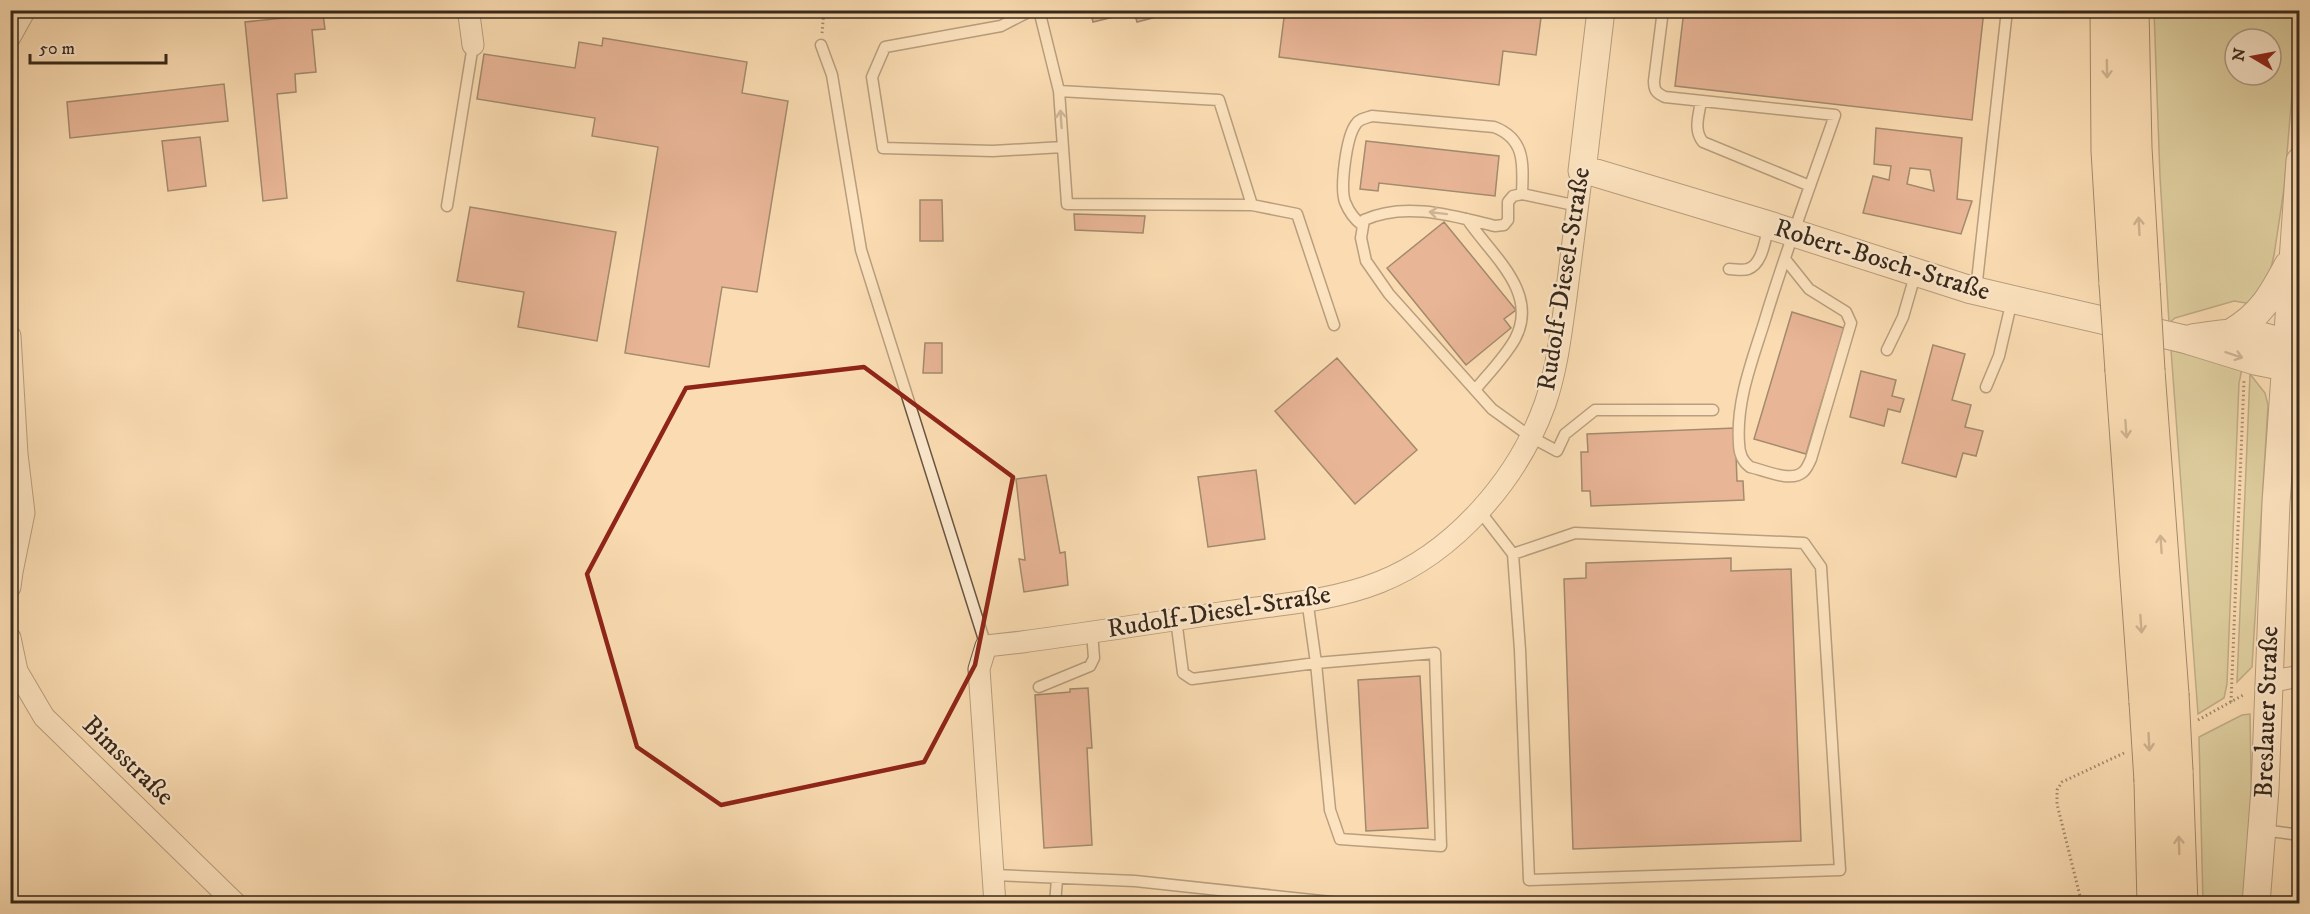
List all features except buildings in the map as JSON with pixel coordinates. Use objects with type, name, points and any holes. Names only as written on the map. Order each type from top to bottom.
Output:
[{"type":"highway","points":[[2107,10],[2108,151],[2130,284]]},
{"type":"highway","points":[[2132,10],[2135,148],[2130,284],[2164,776],[2181,903]]},
{"type":"highway","points":[[2154,903],[2164,776]]},
{"type":"street","points":[[10,37],[26,10]]},
{"type":"street","points":[[466,10],[469,15],[473,45]]},
{"type":"street","name":"Rudolf-Diesel-Straße","points":[[986,646],[1307,600],[1381,582],[1436,549],[1479,510],[1516,464],[1531,437],[1555,370],[1578,207],[1600,10]]},
{"type":"street","name":"Breslauer Straße","points":[[2256,903],[2262,830],[2268,682],[2290,454],[2286,355],[2300,160]]},
{"type":"street","name":"Robert-Bosch-Straße","points":[[1582,171],[1596,173],[1781,229],[1976,291],[2184,339],[2250,360],[2286,355]]},
{"type":"street","points":[[2232,332],[2246,324],[2264,307],[2292,258]]},
{"type":"street","name":"Robert-Bosch-Straße","points":[[2184,339],[2232,332],[2256,333],[2286,355]]},
{"type":"street","points":[[10,336],[14,448],[24,513],[10,587]]},
{"type":"street","name":"Bimsstraße","points":[[10,638],[17,671],[44,717],[236,903]]},
{"type":"street","points":[[986,646],[979,669],[995,903]]},
{"type":"street","points":[[2268,682],[2300,676]]},
{"type":"lane","points":[[1032,10],[1001,26],[885,48],[872,78],[883,148],[993,151],[1063,147]]},
{"type":"lane","points":[[1039,10],[1059,91],[1067,204],[1252,205],[1296,214],[1334,325]]},
{"type":"lane","points":[[1663,10],[1654,89],[1658,94],[1665,97],[1835,115],[1810,186],[1781,229],[1754,266],[1746,270],[1729,268]]},
{"type":"lane","points":[[1976,291],[2007,10]]},
{"type":"lane","points":[[447,206],[473,45]]},
{"type":"lane","points":[[821,45],[831,75],[861,250],[986,646]]},
{"type":"lane","points":[[1059,91],[1219,100],[1252,205]]},
{"type":"lane","points":[[1701,100],[1697,126],[1698,136],[1704,142],[1810,186]]},
{"type":"lane","points":[[1522,194],[1519,147],[1513,137],[1505,131],[1494,127],[1372,116],[1356,123],[1352,130],[1343,184],[1345,202],[1355,220],[1366,221],[1389,213],[1436,212],[1495,226],[1504,225],[1508,220],[1510,198],[1522,194],[1578,207]]},
{"type":"lane","points":[[1467,219],[1515,284],[1522,301],[1521,322],[1514,341],[1475,390]]},
{"type":"lane","points":[[1366,221],[1362,250],[1366,261],[1389,294],[1492,409],[1531,437],[1557,451],[1566,434],[1595,410],[1713,410]]},
{"type":"lane","points":[[1781,229],[1785,259],[1745,382],[1738,446],[1743,460],[1750,467],[1786,476],[1796,476],[1803,473],[1811,459],[1851,322],[1846,312],[1809,289],[1785,259]]},
{"type":"lane","points":[[1887,350],[1903,317],[1916,272]]},
{"type":"lane","points":[[1986,387],[1999,356],[2012,300]]},
{"type":"lane","points":[[1479,510],[1513,554],[1529,880],[1840,870],[1821,567],[1803,543],[1575,533],[1513,554]]},
{"type":"lane","points":[[1176,620],[1183,672],[1192,680],[1316,663],[1435,653],[1440,846],[1340,839],[1330,810],[1316,663],[1307,600]]},
{"type":"lane","points":[[1039,687],[1090,666],[1094,658],[1092,632]]},
{"type":"lane","points":[[2262,830],[2300,835]]},
{"type":"lane","points":[[994,875],[1135,881],[1350,903]]},
{"type":"lane","points":[[1055,903],[1057,879]]},
{"type":"path","points":[[821,45],[824,10]]},
{"type":"path","points":[[2231,702],[2244,385],[2250,360]]},
{"type":"path","points":[[2196,721],[2268,682]]},
{"type":"path","points":[[2082,903],[2060,818],[2057,790],[2062,782],[2125,752]]},
{"type":"highlighted area","points":[[864,367],[1013,477],[975,665],[924,762],[721,805],[637,747],[587,574],[686,388]]},
{"type":"green space","points":[[2154,11],[2299,11],[2284,189],[2269,277],[2252,304],[2234,301],[2175,318],[2169,323],[2160,177]]},
{"type":"green space","points":[[2171,350],[2242,369],[2239,383],[2227,684],[2224,698],[2198,714]]},
{"type":"green space","points":[[2250,374],[2265,393],[2268,405],[2252,667],[2237,682]]},
{"type":"green space","points":[[2250,714],[2252,833],[2247,903],[2203,903],[2199,737],[2242,715]]}]
